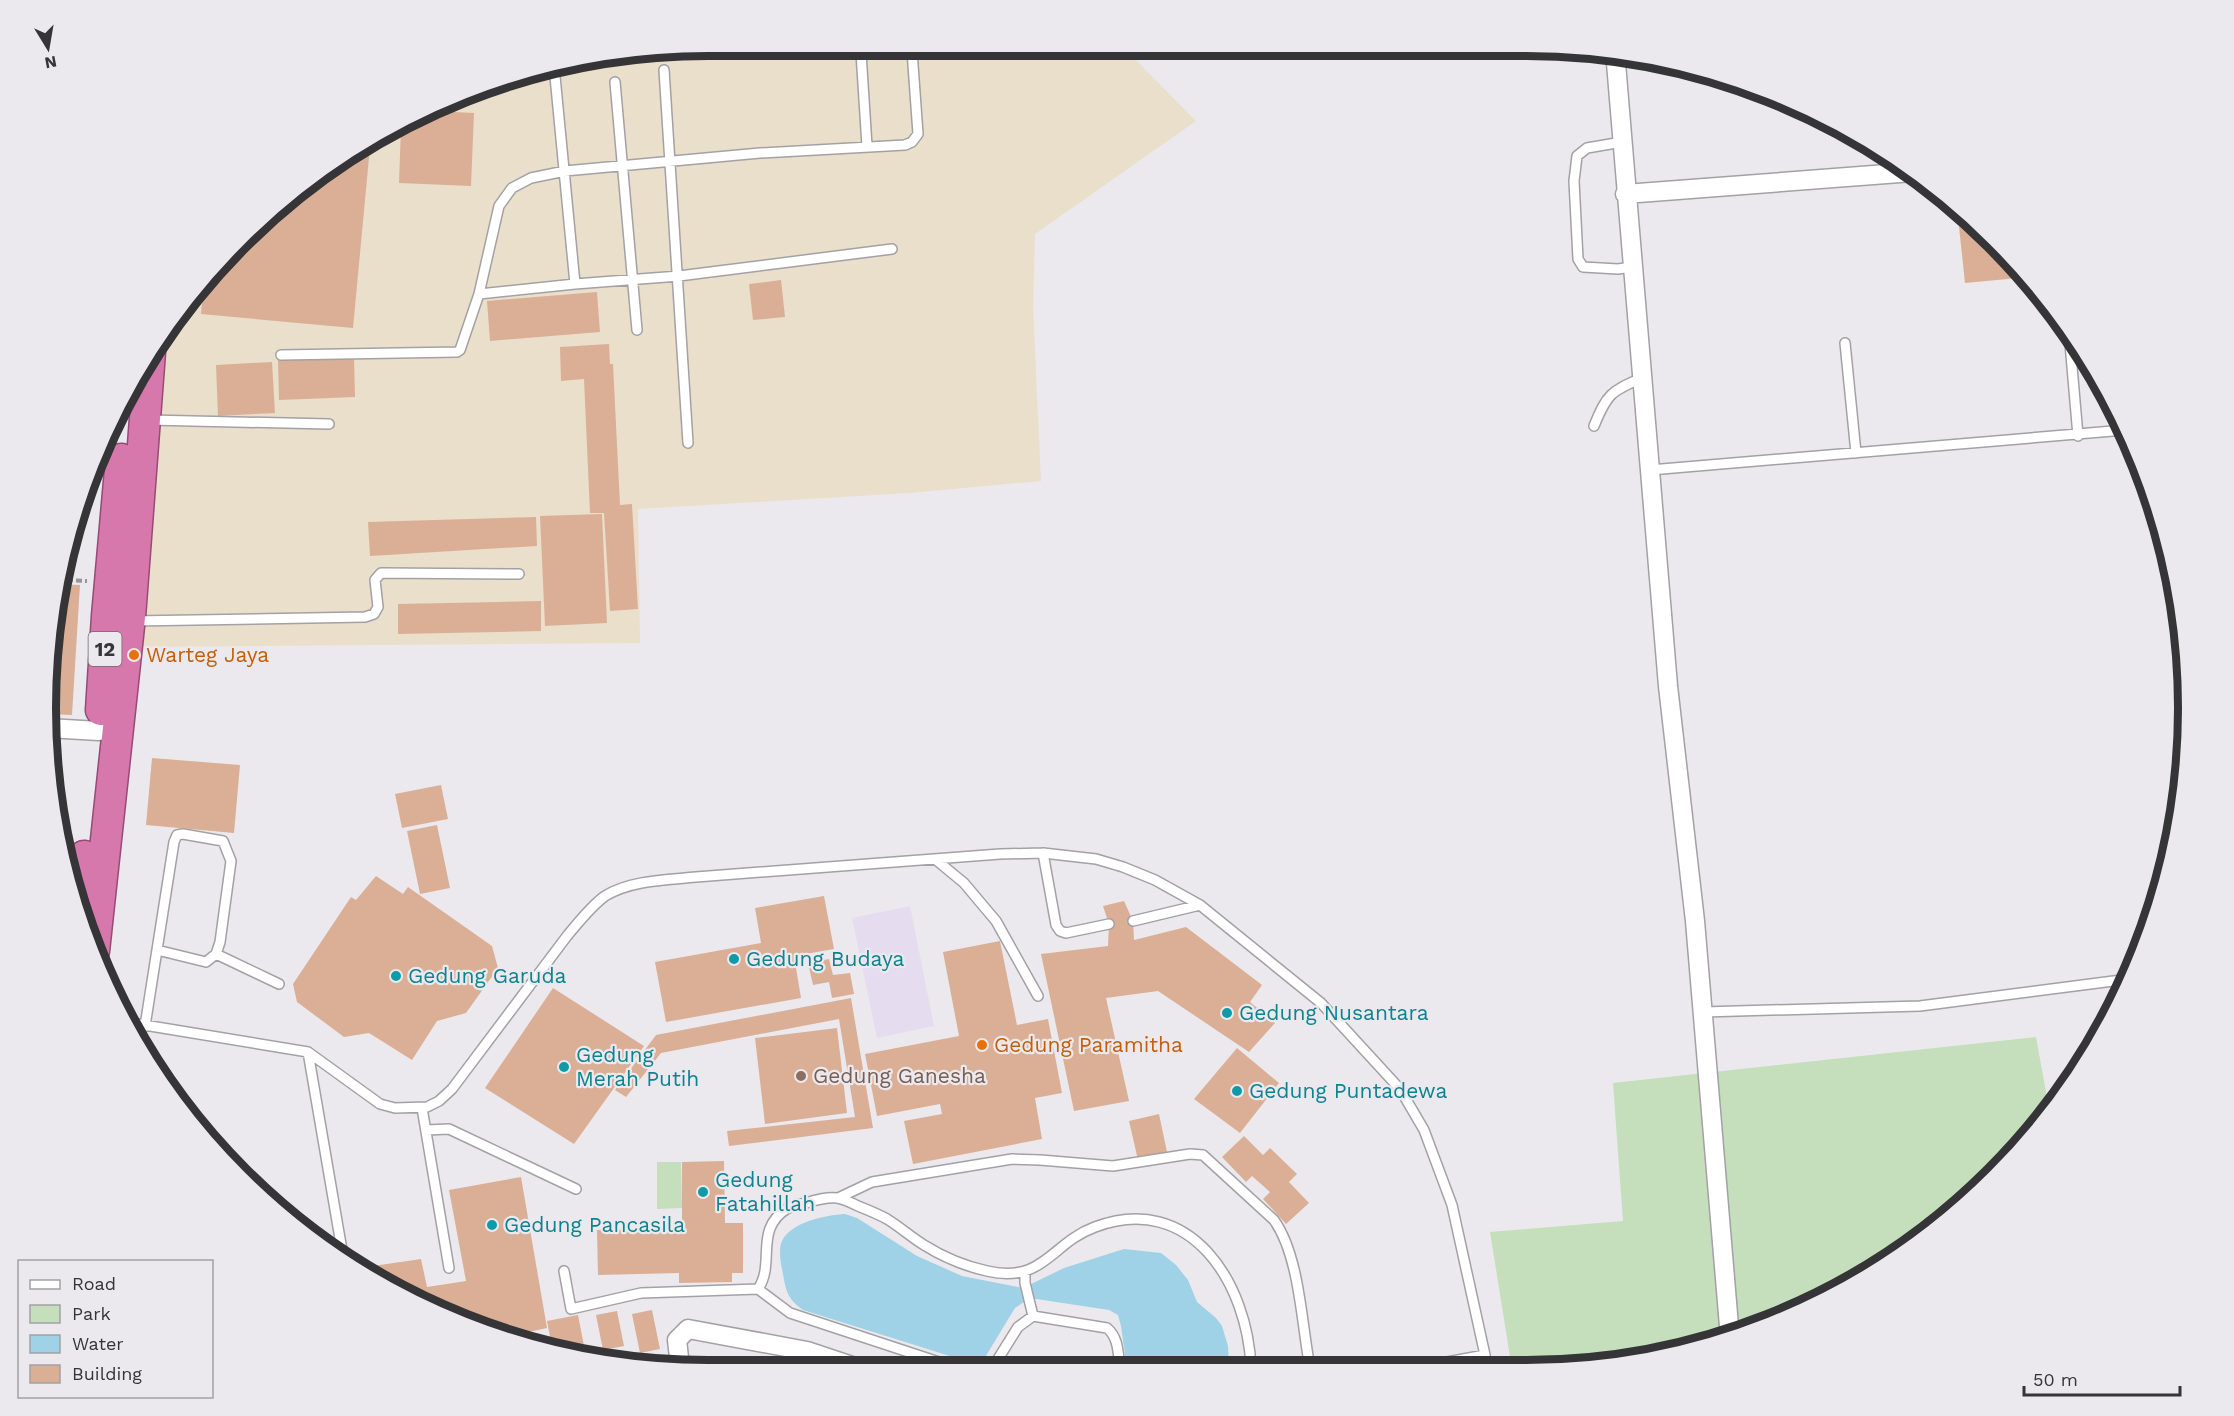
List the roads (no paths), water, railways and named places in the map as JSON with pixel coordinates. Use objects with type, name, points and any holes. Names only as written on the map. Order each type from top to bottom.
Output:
[{"type":"highway","name":"12","points":[[96,934],[130,621],[148,373]]},
{"type":"highway","name":"12","points":[[81,886],[99,731],[125,415]]},
{"type":"street","points":[[1616,62],[1625,194],[1668,686],[1695,921],[1729,1328]]},
{"type":"street","points":[[1625,194],[1900,173]]},
{"type":"street","points":[[56,728],[99,731]]},
{"type":"street","points":[[679,1359],[677,1340],[688,1329],[808,1359]]},
{"type":"lane","points":[[861,56],[867,146]]},
{"type":"lane","points":[[281,354],[457,352],[460,350],[479,294],[499,206],[512,188],[531,178],[565,171],[760,153],[905,145],[912,142],[918,134],[912,56]]},
{"type":"lane","points":[[664,70],[688,443]]},
{"type":"lane","points":[[555,74],[575,284]]},
{"type":"lane","points":[[615,82],[637,330]]},
{"type":"lane","points":[[1622,142],[1587,148],[1577,156],[1574,181],[1578,258],[1583,267],[1618,269],[1632,267]]},
{"type":"lane","points":[[479,294],[679,276],[892,249]]},
{"type":"lane","points":[[1845,343],[1856,453]]},
{"type":"lane","points":[[2069,346],[2078,436]]},
{"type":"lane","points":[[1594,426],[1604,401],[1617,389],[1642,378]]},
{"type":"lane","points":[[144,420],[329,424]]},
{"type":"lane","points":[[1650,470],[2117,431]]},
{"type":"lane","points":[[130,621],[365,617],[374,614],[378,607],[375,580],[381,573],[519,573]]},
{"type":"lane","points":[[145,1026],[174,842],[177,836],[183,834],[223,841],[231,861],[216,954],[206,962],[157,950]]},
{"type":"lane","points":[[1043,853],[1056,925],[1060,931],[1066,933],[1109,924]]},
{"type":"lane","points":[[138,1024],[308,1052],[380,1104],[395,1108],[422,1108],[439,1101],[452,1089],[567,936],[605,897],[625,888],[666,880],[935,859],[1043,853],[1096,859],[1155,880],[1200,904],[1321,1003],[1400,1089],[1424,1130],[1452,1205],[1485,1360]]},
{"type":"lane","points":[[935,859],[964,883],[996,921],[1038,996]]},
{"type":"lane","points":[[1132,921],[1200,904]]},
{"type":"lane","points":[[216,954],[279,984]]},
{"type":"lane","points":[[1703,1012],[1920,1006],[2119,980]]},
{"type":"lane","points":[[308,1052],[342,1249]]},
{"type":"lane","points":[[422,1108],[449,1269]]},
{"type":"lane","points":[[426,1130],[449,1129],[576,1189]]},
{"type":"lane","points":[[838,1198],[872,1182],[1012,1159],[1113,1166],[1191,1154],[1203,1155],[1274,1220],[1283,1232],[1292,1258],[1308,1360]]},
{"type":"lane","points":[[758,1289],[763,1282],[766,1240],[771,1225],[789,1207],[822,1198],[838,1198],[886,1219],[923,1245],[964,1265],[1007,1274],[1025,1272],[1040,1265],[1073,1239],[1094,1227],[1118,1220],[1163,1223],[1190,1235],[1210,1253],[1226,1274],[1245,1326],[1250,1360]]},
{"type":"lane","points":[[564,1271],[571,1309],[641,1293],[758,1289],[790,1313],[933,1360]]},
{"type":"lane","points":[[1025,1272],[1025,1283],[1033,1316]]},
{"type":"lane","points":[[997,1360],[1018,1327],[1033,1316],[1107,1328],[1117,1341],[1119,1360]]},
{"type":"lane","points":[[1458,1360],[1485,1355]]},
{"type":"water","points":[[845,1214],[857,1218],[917,1256],[962,1276],[1023,1288],[1064,1268],[1124,1249],[1161,1253],[1176,1265],[1188,1280],[1197,1302],[1222,1326],[1228,1346],[1229,1360],[1126,1360],[1118,1315],[1109,1310],[1030,1298],[1015,1308],[984,1359],[981,1360],[962,1360],[803,1310],[791,1299],[787,1290],[780,1258],[782,1241],[787,1234],[801,1224],[828,1216]]},
{"type":"place","name":"Warteg Jaya","points":[[134,655]]},
{"type":"place","name":"Gedung Budaya","points":[[734,959]]},
{"type":"place","name":"Gedung Garuda","points":[[396,976]]},
{"type":"place","name":"Gedung Nusantara","points":[[1227,1013]]},
{"type":"place","name":"Gedung Paramitha","points":[[982,1045]]},
{"type":"place","name":"Gedung Merah Putih","points":[[564,1067]]},
{"type":"place","name":"Gedung Ganesha","points":[[801,1076]]},
{"type":"place","name":"Gedung Puntadewa","points":[[1237,1091]]},
{"type":"place","name":"Gedung Fatahillah","points":[[703,1192]]},
{"type":"place","name":"Gedung Pancasila","points":[[492,1225]]}]
